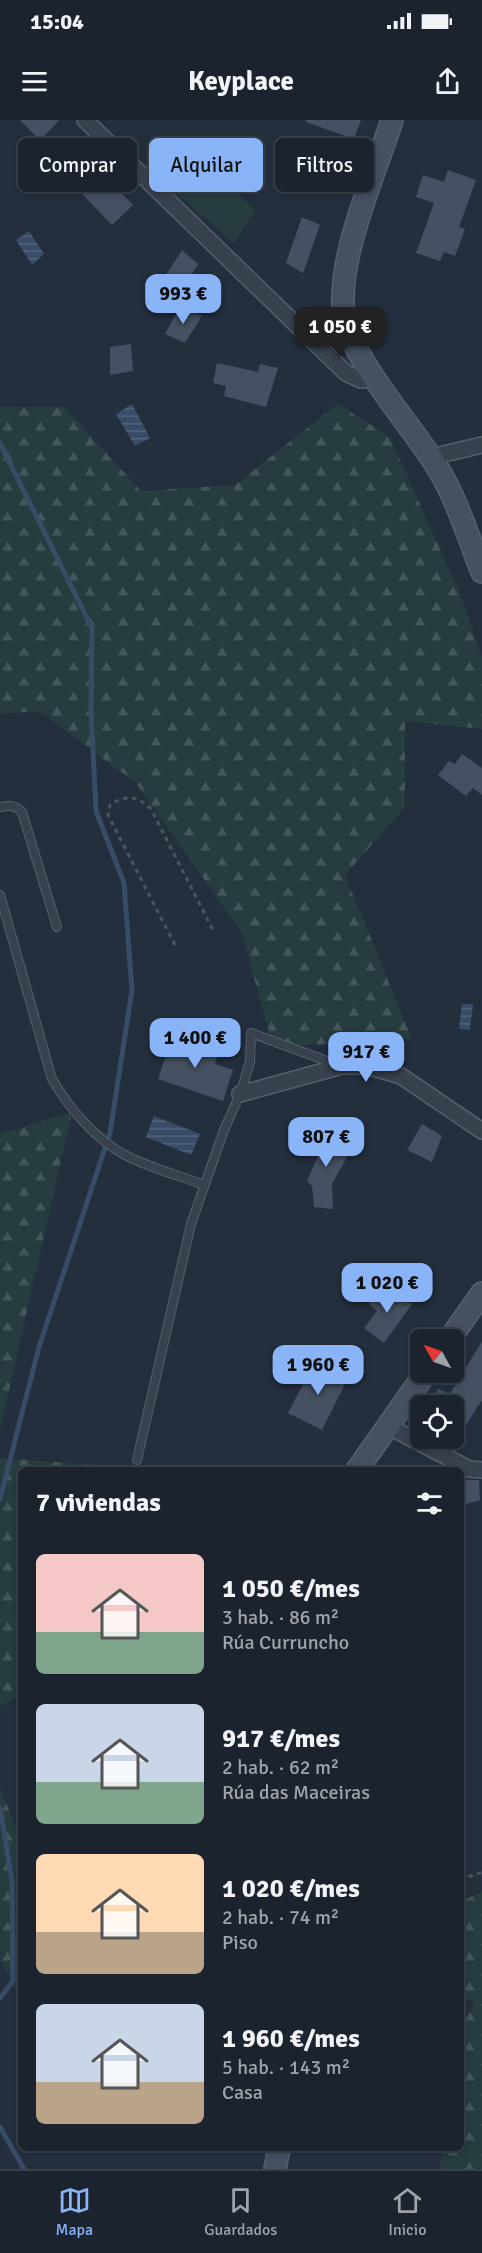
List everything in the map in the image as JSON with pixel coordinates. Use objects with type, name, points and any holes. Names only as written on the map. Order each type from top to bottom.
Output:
[{"type":"street","points":[[85,120],[346,373],[361,380],[369,381],[376,378]]},
{"type":"street","points":[[392,120],[351,242],[343,281],[343,306],[348,331],[360,356],[431,457],[455,503],[482,572]]},
{"type":"street","points":[[431,457],[482,445]]},
{"type":"street","points":[[240,1094],[342,1066],[367,1066],[401,1076],[482,1131]]},
{"type":"street","points":[[457,1329],[482,1293]]},
{"type":"street","points":[[359,1467],[418,1383]]},
{"type":"street","points":[[388,1426],[469,1469],[482,1470]]},
{"type":"street","points":[[275,2169],[278,2151]]},
{"type":"lane","points":[[0,807],[16,806],[22,812],[57,927]]},
{"type":"lane","points":[[0,895],[51,1078],[68,1102],[103,1139],[117,1149],[137,1161],[204,1185]]},
{"type":"lane","points":[[137,1460],[191,1224],[250,1062],[251,1032],[342,1066]]},
{"type":"path","points":[[175,945],[108,815],[110,805],[120,799],[133,796],[151,809],[213,930]]},
{"type":"path","points":[[464,1879],[482,1872]]},
{"type":"green space","points":[[175,192],[236,192],[255,210],[234,243]]},
{"type":"green space","points":[[338,404],[390,437],[460,594],[482,658],[482,729],[405,721],[405,807],[345,875],[412,1039],[273,1047],[242,933],[136,783],[39,711],[0,714],[0,407],[64,407],[141,491],[235,485]]},
{"type":"green space","points":[[72,1112],[0,1430],[0,1134]]},
{"type":"green space","points":[[0,1458],[122,1467],[18,1467],[18,1696],[0,1706]]},
{"type":"green space","points":[[0,1788],[18,1832],[18,1996],[0,1958]]},
{"type":"green space","points":[[482,1892],[482,2169],[440,2169],[442,2151],[464,2151],[464,2023],[475,2002],[464,1999],[464,1900]]},
{"type":"water","points":[[29,231],[44,254],[32,265],[16,240]]},
{"type":"water","points":[[132,404],[150,438],[135,446],[116,414]]},
{"type":"water","points":[[462,1004],[473,1004],[470,1030],[459,1029]]},
{"type":"water","points":[[154,1116],[200,1134],[191,1155],[146,1137]]},
{"type":"building","points":[[20,120],[59,120],[43,138],[37,138]]},
{"type":"building","points":[[306,120],[361,120],[354,138],[306,122]]},
{"type":"building","points":[[448,170],[476,180],[459,227],[465,229],[455,256],[444,252],[440,261],[416,253],[434,203],[416,197],[423,175],[444,182]]},
{"type":"building","points":[[80,192],[120,192],[133,205],[112,225]]},
{"type":"building","points":[[302,217],[320,225],[303,273],[286,263]]},
{"type":"building","points":[[182,250],[198,264],[174,304],[154,293]]},
{"type":"building","points":[[180,307],[202,316],[185,343],[165,334]]},
{"type":"building","points":[[131,344],[133,371],[110,375],[110,347]]},
{"type":"building","points":[[217,363],[258,372],[260,364],[278,368],[266,407],[224,396],[226,386],[213,383]]},
{"type":"building","points":[[462,754],[482,768],[482,795],[473,788],[466,796],[438,775],[449,761],[455,764]]},
{"type":"building","points":[[173,1035],[219,1051],[215,1064],[233,1070],[223,1101],[158,1079]]},
{"type":"building","points":[[422,1124],[442,1136],[432,1162],[407,1150]]},
{"type":"building","points":[[318,1129],[352,1148],[332,1184],[333,1209],[314,1207],[312,1186],[307,1181],[321,1149],[310,1146]]},
{"type":"building","points":[[383,1286],[412,1304],[384,1343],[364,1328],[377,1311],[369,1304]]},
{"type":"building","points":[[482,1341],[482,1400],[464,1428],[464,1395],[434,1395],[438,1389],[450,1394],[457,1383],[464,1383],[464,1371]]},
{"type":"building","points":[[315,1361],[348,1378],[322,1430],[288,1413]]},
{"type":"building","points":[[464,1480],[479,1480],[480,1500],[464,1505]]},
{"type":"waterway","points":[[0,443],[92,628],[91,711],[96,811],[124,883],[132,990],[110,1133],[39,1347],[0,1499]]},
{"type":"waterway","points":[[0,1808],[12,1880],[13,1981],[0,1998]]},
{"type":"waterway","points":[[0,2127],[24,2169]]}]
